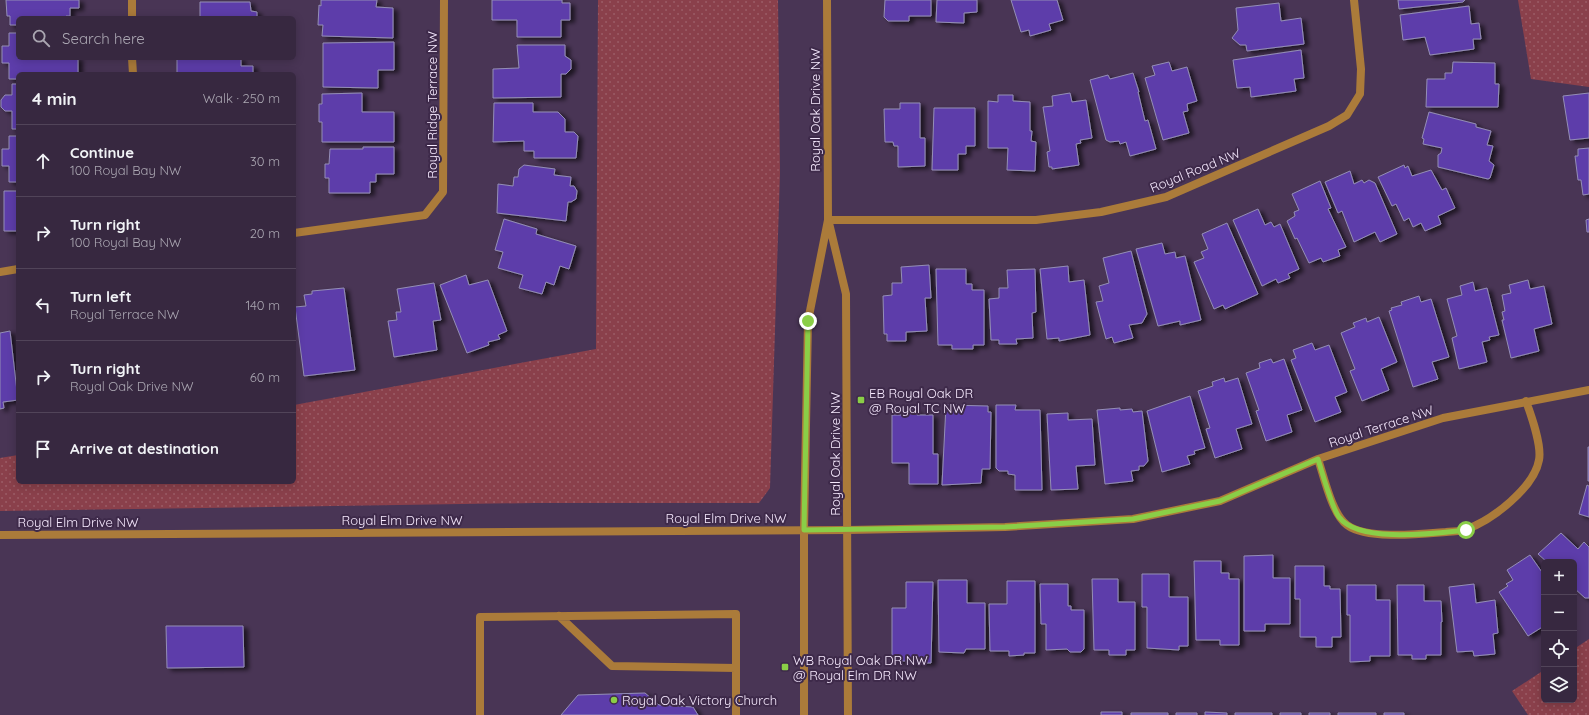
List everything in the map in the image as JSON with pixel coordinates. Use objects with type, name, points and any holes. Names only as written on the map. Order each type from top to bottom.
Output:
[{"type":"street","points":[[132,0],[132,16]]},
{"type":"street","name":"Royal Ridge Terrace NW","points":[[296,233],[425,215],[443,192],[444,0]]},
{"type":"street","name":"Royal Oak Drive NW","points":[[804,715],[804,530],[808,321],[828,220],[827,0]]},
{"type":"street","name":"Royal Road NW","points":[[828,220],[1036,220],[1100,212],[1166,197],[1329,126],[1348,115],[1360,94],[1361,69],[1354,0]]},
{"type":"street","points":[[132,60],[133,72]]},
{"type":"street","name":"Royal Oak Drive NW","points":[[828,220],[846,294],[848,715]]},
{"type":"street","points":[[0,272],[16,270]]},
{"type":"street","name":"Royal Terrace NW","points":[[804,530],[1005,527],[1133,519],[1220,501],[1318,459],[1443,418],[1589,390]]},
{"type":"street","points":[[1318,459],[1338,517],[1348,526],[1361,531],[1402,536],[1466,530],[1498,512],[1529,483],[1540,460],[1535,427],[1526,401]]},
{"type":"street","name":"Royal Elm Drive NW","points":[[0,535],[804,530]]},
{"type":"street","points":[[480,715],[480,617],[736,614],[736,715]]},
{"type":"street","points":[[559,616],[612,666],[736,668]]},
{"type":"shaded area","points":[[598,0],[778,0],[780,173],[770,488],[759,503],[534,503],[0,511],[0,458],[16,455],[16,484],[296,484],[296,405],[596,349]]},
{"type":"shaded area","points":[[1518,0],[1589,0],[1589,87],[1531,79]]},
{"type":"shaded area","points":[[1589,639],[1589,715],[1528,715],[1512,691],[1541,672],[1541,703],[1577,703],[1577,647]]},
{"type":"building","points":[[6,0],[79,0],[79,8],[70,8],[70,16],[16,16],[16,25],[10,25],[10,16],[7,16]]},
{"type":"building","points":[[321,0],[377,0],[376,7],[393,8],[393,38],[322,36],[323,25],[318,25],[319,5],[321,6]]},
{"type":"building","points":[[492,0],[562,0],[562,3],[570,3],[570,20],[561,20],[561,37],[517,37],[517,20],[492,20]]},
{"type":"building","points":[[885,0],[931,0],[931,16],[909,16],[909,21],[888,21],[884,17]]},
{"type":"building","points":[[937,0],[977,0],[977,12],[964,13],[964,23],[936,22]]},
{"type":"building","points":[[1011,0],[1057,0],[1063,20],[1049,24],[1051,30],[1030,36],[1029,30],[1021,32]]},
{"type":"building","points":[[1398,0],[1465,0],[1463,2],[1399,9]]},
{"type":"building","points":[[200,2],[250,2],[251,11],[257,12],[257,16],[200,16]]},
{"type":"building","points":[[1279,3],[1281,21],[1301,18],[1304,44],[1247,51],[1246,45],[1240,45],[1232,38],[1238,30],[1236,8]]},
{"type":"building","points":[[1469,6],[1471,24],[1479,23],[1481,39],[1473,39],[1474,49],[1430,55],[1425,37],[1403,40],[1400,15]]},
{"type":"building","points":[[9,33],[16,33],[16,60],[78,60],[78,72],[16,72],[16,79],[9,79],[9,63],[2,63],[2,46],[9,46]]},
{"type":"building","points":[[394,42],[394,70],[378,70],[378,88],[323,87],[323,43]]},
{"type":"building","points":[[517,45],[565,45],[565,56],[571,60],[571,69],[566,74],[561,74],[561,97],[493,98],[493,69],[519,68]]},
{"type":"building","points":[[1301,50],[1304,78],[1294,79],[1296,91],[1251,97],[1250,87],[1237,88],[1233,60]]},
{"type":"building","points":[[177,60],[241,60],[241,66],[253,66],[253,72],[177,72]]},
{"type":"building","points":[[1169,62],[1172,71],[1187,67],[1197,101],[1187,104],[1188,111],[1183,112],[1189,133],[1163,140],[1145,78],[1155,75],[1152,66]]},
{"type":"building","points":[[1453,62],[1495,63],[1495,84],[1499,84],[1498,107],[1426,107],[1427,79],[1445,79],[1445,73],[1452,73]]},
{"type":"building","points":[[1133,73],[1139,92],[1145,121],[1148,120],[1156,149],[1130,156],[1126,142],[1120,144],[1119,141],[1110,142],[1106,140],[1090,80],[1108,75],[1110,79]]},
{"type":"building","points":[[12,84],[16,84],[16,129],[12,129],[12,111],[5,111],[1,107],[1,100],[5,95],[12,95]]},
{"type":"building","points":[[362,93],[362,112],[394,112],[394,142],[322,142],[322,122],[319,122],[319,104],[322,104],[322,94]]},
{"type":"building","points":[[1070,93],[1072,102],[1086,100],[1092,138],[1080,140],[1081,143],[1076,144],[1079,165],[1052,169],[1052,167],[1049,167],[1047,152],[1050,151],[1043,107],[1053,106],[1052,96]]},
{"type":"building","points":[[1589,93],[1589,138],[1570,140],[1563,96]]},
{"type":"building","points":[[998,95],[1013,95],[1013,101],[1030,102],[1030,131],[1032,131],[1031,141],[1036,142],[1035,171],[1007,170],[1008,148],[988,148],[988,101],[998,102]]},
{"type":"building","points":[[494,103],[533,103],[533,112],[558,112],[565,119],[565,132],[574,132],[578,136],[576,158],[534,158],[534,151],[524,151],[524,141],[493,142]]},
{"type":"building","points":[[900,103],[920,103],[920,138],[925,138],[925,166],[898,167],[898,146],[894,146],[893,142],[885,142],[884,109],[900,109]]},
{"type":"building","points":[[934,108],[975,108],[975,146],[966,146],[966,154],[958,154],[958,170],[932,170]]},
{"type":"building","points":[[1429,112],[1476,124],[1476,127],[1491,131],[1487,145],[1493,146],[1489,161],[1494,165],[1490,178],[1488,179],[1438,167],[1438,155],[1441,153],[1442,148],[1423,144],[1424,139],[1422,138]]},
{"type":"building","points":[[9,136],[16,136],[16,182],[9,182],[9,166],[2,166],[2,149],[9,149]]},
{"type":"building","points":[[363,147],[394,147],[394,174],[376,174],[376,182],[370,182],[370,193],[329,193],[329,178],[325,178],[325,164],[329,164],[330,149],[363,149]]},
{"type":"building","points":[[1589,148],[1589,194],[1583,195],[1581,180],[1578,180],[1575,156],[1578,156],[1578,149]]},
{"type":"building","points":[[524,165],[555,169],[554,175],[571,177],[570,186],[574,186],[577,191],[576,199],[568,202],[566,221],[497,213],[498,184],[513,186],[514,177],[518,177],[519,169]]},
{"type":"building","points":[[1404,165],[1405,168],[1408,166],[1412,176],[1431,170],[1442,190],[1446,188],[1455,208],[1438,216],[1441,224],[1425,231],[1421,223],[1413,227],[1409,218],[1404,221],[1396,204],[1392,206],[1378,177]]},
{"type":"building","points":[[1350,171],[1354,184],[1362,180],[1364,183],[1369,180],[1375,183],[1397,234],[1380,242],[1375,232],[1354,242],[1342,211],[1338,213],[1325,182]]},
{"type":"building","points":[[1320,181],[1331,208],[1328,209],[1346,247],[1338,250],[1340,256],[1323,262],[1321,258],[1309,263],[1297,238],[1295,239],[1287,221],[1295,216],[1294,212],[1299,210],[1292,194]]},
{"type":"building","points":[[4,191],[16,191],[16,231],[4,231]]},
{"type":"building","points":[[1258,209],[1265,225],[1271,222],[1274,227],[1280,224],[1299,269],[1288,274],[1290,278],[1278,283],[1276,279],[1262,286],[1233,220]]},
{"type":"building","points":[[504,219],[537,229],[536,234],[576,246],[569,269],[560,266],[554,285],[546,282],[542,294],[519,288],[523,275],[498,268],[503,252],[495,250]]},
{"type":"building","points":[[1589,219],[1589,232],[1587,232],[1586,220]]},
{"type":"building","points":[[1227,223],[1258,294],[1225,309],[1223,305],[1214,309],[1194,262],[1204,258],[1201,252],[1208,249],[1202,234]]},
{"type":"building","points":[[1162,243],[1165,254],[1175,252],[1176,258],[1185,256],[1201,320],[1180,325],[1180,321],[1158,326],[1136,249]]},
{"type":"building","points":[[1131,251],[1147,314],[1142,323],[1129,325],[1133,338],[1114,343],[1112,337],[1106,339],[1096,302],[1103,301],[1099,286],[1109,283],[1103,258]]},
{"type":"building","points":[[929,265],[931,298],[925,298],[927,331],[906,332],[906,341],[887,341],[887,334],[884,334],[883,296],[892,295],[892,283],[902,283],[901,267]]},
{"type":"building","points":[[1068,266],[1069,282],[1084,280],[1090,335],[1059,341],[1059,338],[1047,339],[1040,269]]},
{"type":"building","points":[[936,269],[966,269],[966,284],[972,284],[972,290],[984,290],[984,345],[973,345],[973,349],[952,349],[952,345],[938,345]]},
{"type":"building","points":[[1035,269],[1036,312],[1032,313],[1033,338],[1016,339],[1017,344],[999,344],[999,340],[991,340],[989,299],[999,298],[999,288],[1008,288],[1007,270]]},
{"type":"building","points":[[466,275],[469,285],[488,280],[507,331],[498,335],[500,339],[488,342],[489,345],[467,353],[440,285]]},
{"type":"building","points":[[1528,280],[1530,289],[1544,286],[1552,324],[1534,329],[1539,351],[1511,358],[1502,320],[1504,320],[1502,312],[1505,311],[1502,295],[1511,293],[1509,285]]},
{"type":"building","points":[[1473,282],[1475,291],[1487,288],[1499,335],[1489,337],[1490,340],[1482,342],[1487,362],[1459,369],[1452,338],[1457,336],[1447,299],[1462,295],[1460,286]]},
{"type":"building","points":[[434,283],[441,320],[433,321],[437,350],[394,357],[388,321],[397,320],[396,312],[401,312],[397,289]]},
{"type":"building","points":[[344,288],[355,370],[304,376],[296,307],[306,306],[304,295],[312,294],[312,291]]},
{"type":"building","points":[[1419,296],[1421,302],[1431,299],[1449,357],[1432,362],[1438,379],[1413,387],[1389,311],[1392,310],[1391,308],[1402,305],[1401,302]]},
{"type":"building","points":[[1379,317],[1397,362],[1381,369],[1389,390],[1362,401],[1350,371],[1355,369],[1341,333],[1355,327],[1353,323],[1366,318],[1367,322]]},
{"type":"building","points":[[10,331],[16,383],[16,400],[3,402],[4,408],[0,409],[0,333]]},
{"type":"building","points":[[1312,343],[1315,350],[1329,345],[1347,392],[1335,397],[1341,412],[1315,422],[1291,360],[1296,358],[1293,350]]},
{"type":"building","points":[[1271,359],[1273,363],[1284,359],[1302,410],[1287,415],[1292,432],[1266,441],[1256,411],[1259,410],[1246,373],[1260,368],[1259,363]]},
{"type":"building","points":[[1224,378],[1225,382],[1238,378],[1252,424],[1236,429],[1242,449],[1215,458],[1206,429],[1210,428],[1198,391],[1213,386],[1212,382]]},
{"type":"building","points":[[1190,396],[1205,448],[1194,451],[1195,454],[1187,456],[1190,464],[1162,472],[1147,411]]},
{"type":"building","points":[[946,405],[988,406],[988,412],[991,412],[990,469],[982,469],[981,483],[942,485]]},
{"type":"building","points":[[996,405],[1016,405],[1015,410],[1040,410],[1042,490],[1015,490],[1015,475],[1008,474],[1008,471],[999,471],[996,468]]},
{"type":"building","points":[[1120,408],[1120,410],[1132,409],[1133,412],[1142,411],[1148,461],[1144,466],[1139,466],[1139,470],[1131,471],[1133,481],[1105,484],[1097,410]]},
{"type":"building","points":[[904,410],[917,410],[917,415],[933,415],[933,454],[938,454],[938,484],[909,484],[909,463],[892,463],[892,415],[904,415]]},
{"type":"building","points":[[1068,413],[1068,420],[1092,419],[1095,465],[1076,466],[1078,489],[1051,490],[1047,414]]},
{"type":"building","points":[[1589,447],[1589,481],[1588,481]]},
{"type":"building","points":[[1587,485],[1589,486],[1589,517],[1579,514]]},
{"type":"building","points":[[1561,533],[1578,549],[1584,542],[1589,547],[1589,598],[1585,598],[1577,591],[1577,559],[1544,559],[1538,554]]},
{"type":"building","points":[[1273,555],[1273,578],[1290,578],[1290,624],[1265,624],[1265,631],[1244,631],[1244,556]]},
{"type":"building","points":[[1530,555],[1541,571],[1541,628],[1528,636],[1499,592],[1508,586],[1506,584],[1513,580],[1507,570]]},
{"type":"building","points":[[1194,561],[1221,561],[1221,573],[1229,573],[1229,579],[1239,579],[1239,645],[1220,645],[1220,640],[1196,640]]},
{"type":"building","points":[[1295,566],[1324,566],[1324,586],[1330,586],[1330,589],[1340,589],[1341,637],[1332,637],[1332,647],[1316,647],[1316,637],[1300,637],[1300,599],[1295,599]]},
{"type":"building","points":[[1142,574],[1169,574],[1169,597],[1188,597],[1188,646],[1179,646],[1179,650],[1147,648],[1147,607],[1142,607]]},
{"type":"building","points":[[1092,579],[1118,579],[1118,602],[1135,602],[1135,650],[1126,650],[1126,655],[1109,655],[1109,650],[1094,650]]},
{"type":"building","points":[[938,580],[967,580],[967,603],[985,603],[985,649],[966,649],[964,653],[939,652]]},
{"type":"building","points":[[1007,581],[1035,581],[1035,653],[1024,653],[1024,655],[1009,656],[1009,651],[990,651],[989,604],[1007,604]]},
{"type":"building","points":[[906,582],[933,582],[931,663],[892,661],[892,608],[906,608]]},
{"type":"building","points":[[1040,584],[1068,584],[1068,606],[1071,606],[1071,610],[1084,610],[1084,649],[1081,652],[1070,652],[1067,649],[1046,650],[1046,624],[1041,624]]},
{"type":"building","points":[[1474,584],[1476,603],[1495,600],[1498,633],[1493,634],[1495,654],[1474,656],[1473,651],[1457,652],[1449,587]]},
{"type":"building","points":[[1347,585],[1376,585],[1376,600],[1390,600],[1390,656],[1370,656],[1370,661],[1350,662],[1350,615],[1347,615]]},
{"type":"building","points":[[1397,585],[1424,585],[1424,601],[1441,601],[1441,655],[1426,655],[1426,659],[1412,659],[1412,655],[1398,655]]},
{"type":"building","points":[[166,626],[243,626],[244,667],[167,668]]},
{"type":"building","name":"Royal Oak Victory Church","points":[[645,693],[659,705],[693,707],[698,715],[561,715],[578,695]]},
{"type":"building","points":[[1101,712],[1122,712],[1122,715],[1101,715]]},
{"type":"building","points":[[1205,712],[1227,713],[1227,715],[1205,715]]},
{"type":"building","points":[[1131,713],[1168,713],[1168,715],[1131,715]]},
{"type":"building","points":[[1176,713],[1197,713],[1197,715],[1176,715]]},
{"type":"building","points":[[1235,713],[1272,713],[1272,715],[1235,715]]},
{"type":"building","points":[[1280,713],[1301,713],[1301,715],[1280,715]]},
{"type":"building","points":[[1309,713],[1330,713],[1330,715],[1309,715]]},
{"type":"building","points":[[1338,713],[1376,713],[1376,715],[1338,715]]},
{"type":"building","points":[[1384,713],[1404,713],[1404,715],[1384,715]]},
{"type":"place","name":"EB Royal Oak DR @ Royal TC NW","points":[[861,400]]},
{"type":"place","name":"WB Royal Oak DR NW @ Royal Elm DR NW","points":[[785,667]]},
{"type":"place","name":"Royal Oak Victory Church","points":[[614,700]]},
{"type":"route","points":[[808,321],[804,530],[1005,527],[1133,519],[1220,501],[1318,459],[1338,517],[1348,526],[1361,531],[1402,536],[1466,530]]}]
